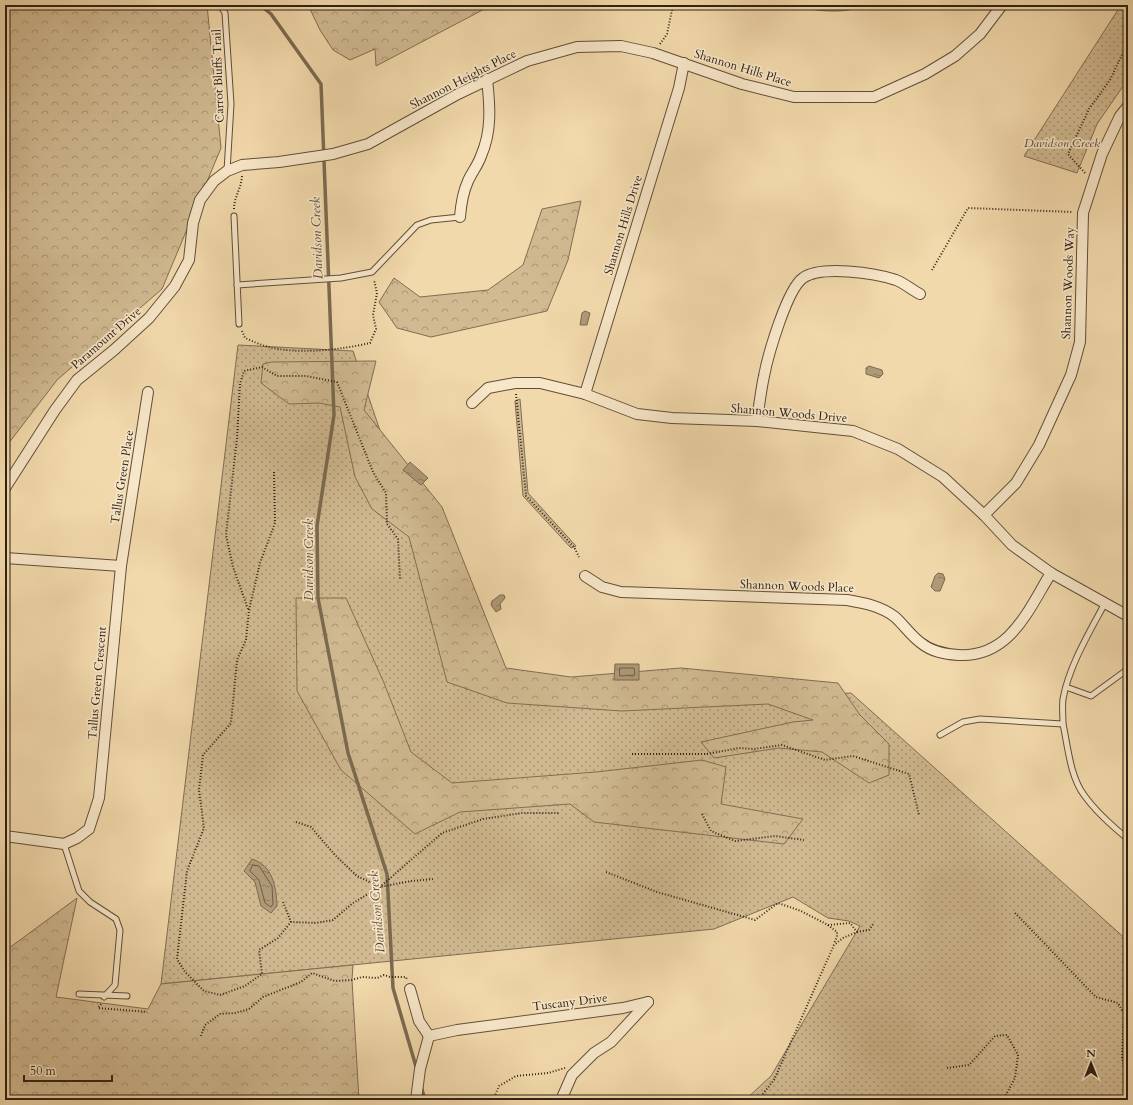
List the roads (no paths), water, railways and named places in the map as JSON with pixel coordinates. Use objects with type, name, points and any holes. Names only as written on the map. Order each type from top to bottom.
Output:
[{"type":"street","name":"Shannon Hills Place","points":[[684,63],[742,84],[794,97],[874,97],[925,74],[955,56],[980,34],[1002,5]]},
{"type":"street","name":"Shannon Heights Place","points":[[258,162],[279,162],[333,154],[368,144],[487,79],[527,60],[577,47],[621,46],[653,52],[684,63]]},
{"type":"street","name":"Shannon Hills Drive","points":[[586,394],[679,88],[684,63]]},
{"type":"street","points":[[460,217],[461,201],[468,181],[481,156],[488,136],[491,112],[487,79]]},
{"type":"street","name":"Shannon Woods Way","points":[[984,515],[1016,483],[1039,445],[1071,375],[1080,342],[1083,213],[1102,154],[1120,116],[1128,106]]},
{"type":"street","name":"Paramount Drive","points":[[5,488],[55,410],[77,380],[114,350],[149,318],[175,286],[189,260],[193,223],[200,200],[214,181],[227,172],[242,165],[258,162]]},
{"type":"street","points":[[757,421],[764,375],[782,318],[791,293],[803,278],[821,271],[845,271],[897,280],[920,294]]},
{"type":"street","name":"Shannon Woods Drive","points":[[472,403],[488,388],[515,383],[540,383],[586,394],[637,414],[672,418],[757,421],[853,432],[898,449],[943,477],[984,515],[1012,545],[1051,573],[1128,616]]},
{"type":"street","name":"Tallus Green Place","points":[[121,566],[148,392]]},
{"type":"street","points":[[5,558],[121,566]]},
{"type":"street","name":"Tallus Green Crescent","points":[[64,844],[77,838],[89,829],[99,798],[121,566]]},
{"type":"street","name":"Shannon Woods Place","points":[[586,576],[602,586],[621,592],[846,600],[864,603],[882,608],[895,618],[921,643],[934,651],[970,655],[989,651],[1005,640],[1018,626],[1051,573]]},
{"type":"street","points":[[5,836],[64,844]]},
{"type":"street","points":[[410,989],[419,1021],[429,1036],[420,1069],[416,1100]]},
{"type":"street","name":"Tuscany Drive","points":[[429,1036],[457,1030],[623,1008],[648,1002],[611,1042],[594,1053],[572,1075],[561,1100]]},
{"type":"lane","name":"Carrot Bluffs Trail","points":[[220,5],[225,13],[231,104],[227,172]]},
{"type":"lane","points":[[234,216],[239,324]]},
{"type":"lane","points":[[237,285],[341,278],[372,272],[417,225],[431,220],[460,217]]},
{"type":"lane","points":[[1105,603],[1078,657],[1066,687],[1063,700],[1063,724],[1071,765],[1083,794],[1106,821],[1128,839]]},
{"type":"lane","points":[[1066,687],[1091,696],[1128,669]]},
{"type":"lane","points":[[940,735],[963,722],[980,719],[1063,724]]},
{"type":"lane","points":[[64,844],[79,891],[90,902],[116,919],[120,930],[115,985],[104,996]]},
{"type":"lane","points":[[79,994],[127,996]]},
{"type":"water","points":[[585,311],[590,313],[587,325],[580,325],[582,313]]},
{"type":"water","points":[[869,366],[882,370],[883,374],[879,378],[866,374],[866,368]]},
{"type":"water","points":[[410,462],[428,478],[421,485],[403,470]]},
{"type":"water","points":[[938,573],[943,574],[945,579],[940,591],[935,591],[931,587],[935,576]]},
{"type":"water","points":[[500,595],[504,595],[505,598],[500,604],[501,609],[496,612],[491,605],[492,601]]},
{"type":"water","points":[[615,664],[639,664],[639,680],[614,680]]},
{"type":"water","points":[[252,859],[265,866],[272,878],[276,891],[277,906],[271,913],[261,906],[255,882],[244,871]]},
{"type":"waterway","name":"Davidson Creek","points":[[260,5],[271,14],[321,84],[334,415],[317,526],[318,598],[348,753],[387,874],[393,988],[417,1070]]},
{"type":"waterway","name":"Davidson Creek","points":[[421,1086],[425,1100]]}]
